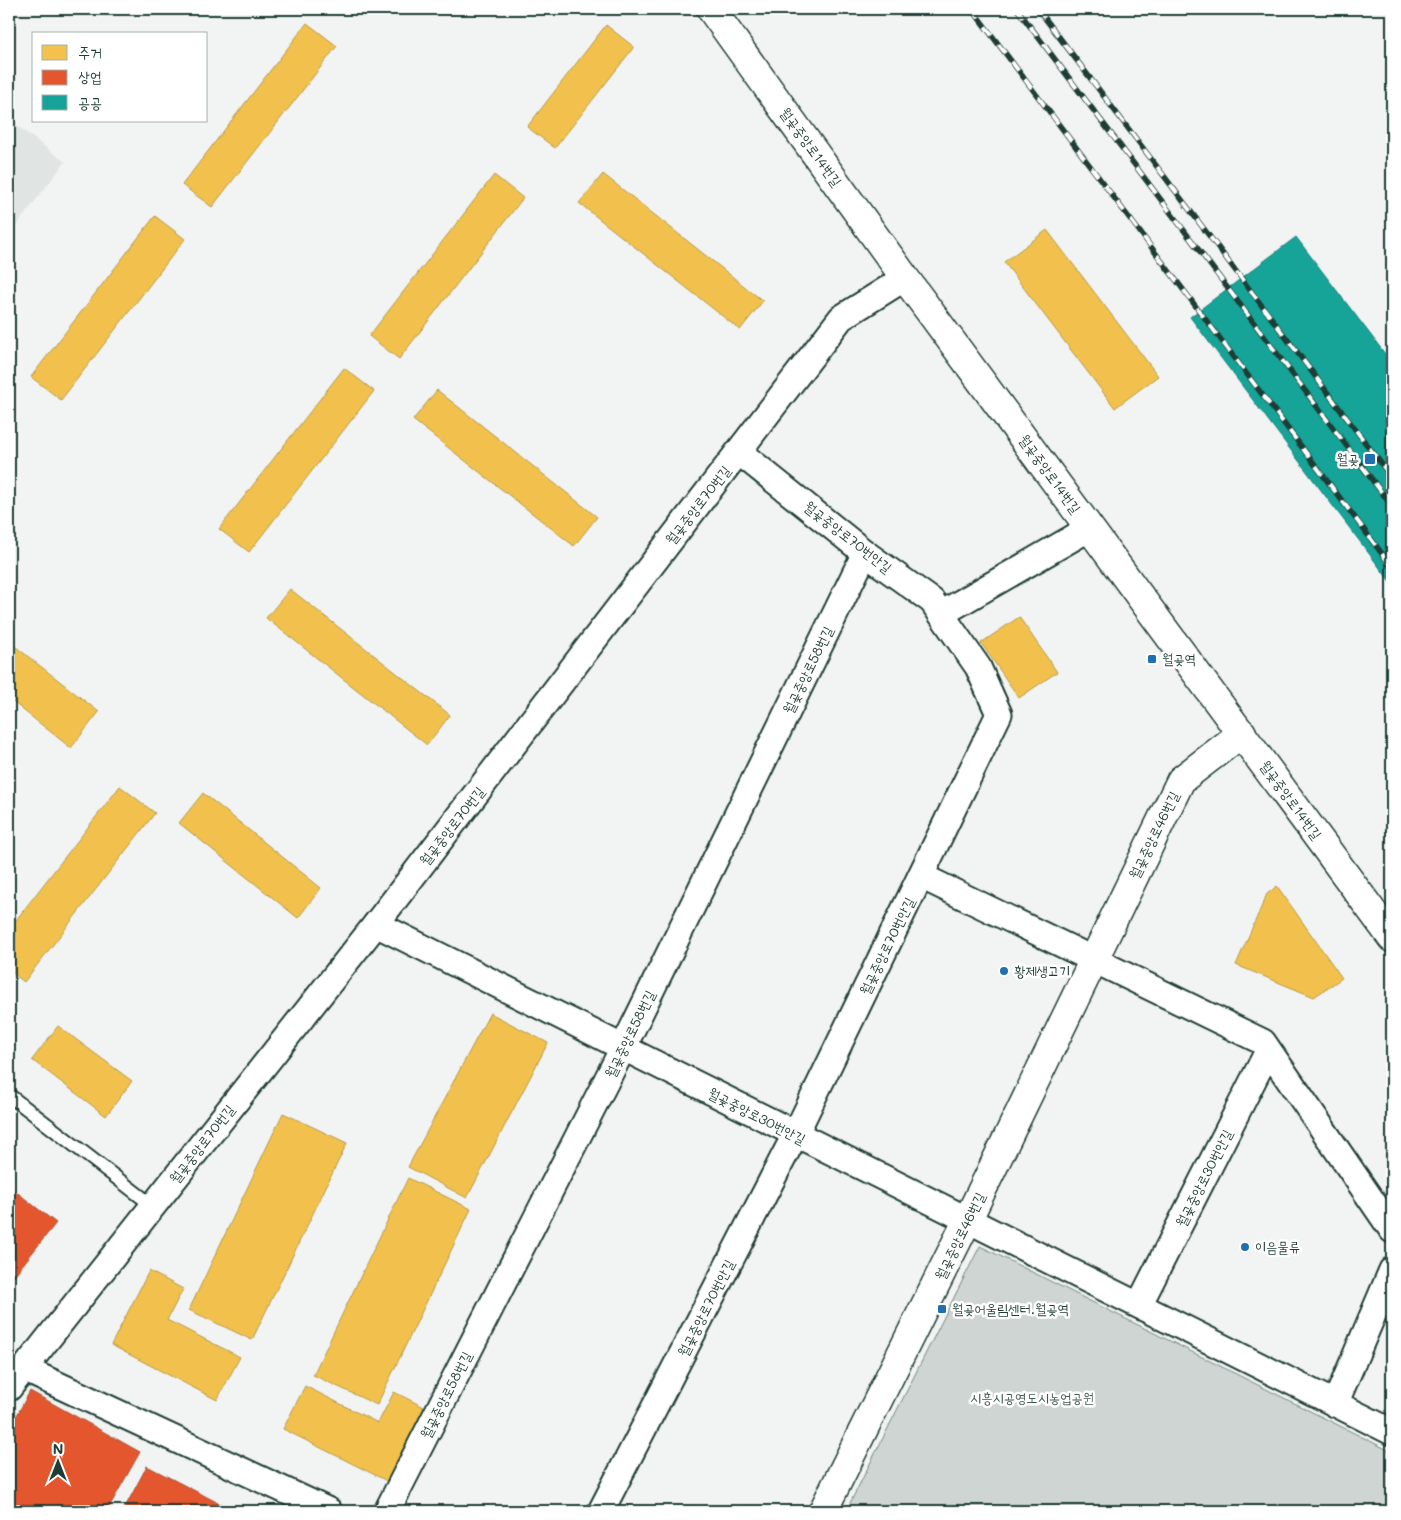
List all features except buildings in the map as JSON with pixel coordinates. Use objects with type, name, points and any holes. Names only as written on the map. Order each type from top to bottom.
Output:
[{"type":"street","name":"월곶중앙로14번길","points":[[711,9],[906,278],[1392,938]]},
{"type":"street","name":"월곶중앙로70번길","points":[[16,1378],[376,924],[841,318],[906,278]]},
{"type":"street","name":"월곶중앙로70번안길","points":[[601,1511],[795,1135],[998,714],[978,667],[932,601],[865,553],[739,452]]},
{"type":"street","points":[[941,614],[1090,528]]},
{"type":"street","name":"월곶중앙로58번길","points":[[387,1511],[623,1048],[865,553]]},
{"type":"street","name":"월곶중앙로46번길","points":[[823,1511],[967,1221],[1181,780],[1242,733]]},
{"type":"street","points":[[921,876],[1262,1042],[1392,1230]]},
{"type":"street","name":"월곶중앙로30번안길","points":[[376,924],[1392,1432]]},
{"type":"street","name":"월곶중앙로30번안길","points":[[1139,1305],[1268,1050]]},
{"type":"street","points":[[1335,1404],[1392,1270]]},
{"type":"street","points":[[16,1378],[329,1511]]},
{"type":"lane","points":[[9,1095],[153,1206]]},
{"type":"shaded area","points":[[9,120],[65,162],[9,235]]},
{"type":"green space","name":"시흥시공영도시농업공원","points":[[980,1246],[1392,1452],[1392,1511],[846,1511]]},
{"type":"railway","points":[[972,9],[1392,567]]},
{"type":"railway","points":[[1017,9],[1392,506]]},
{"type":"railway","points":[[1038,9],[1392,478]]},
{"type":"place","name":"월곶","points":[[1370,459]]},
{"type":"place","name":"월곶역","points":[[1152,659]]},
{"type":"place","name":"황제생고기","points":[[1004,971]]},
{"type":"place","name":"이음물류","points":[[1245,1247]]},
{"type":"place","name":"월곶어울림센터.월곶역","points":[[942,1309]]}]
